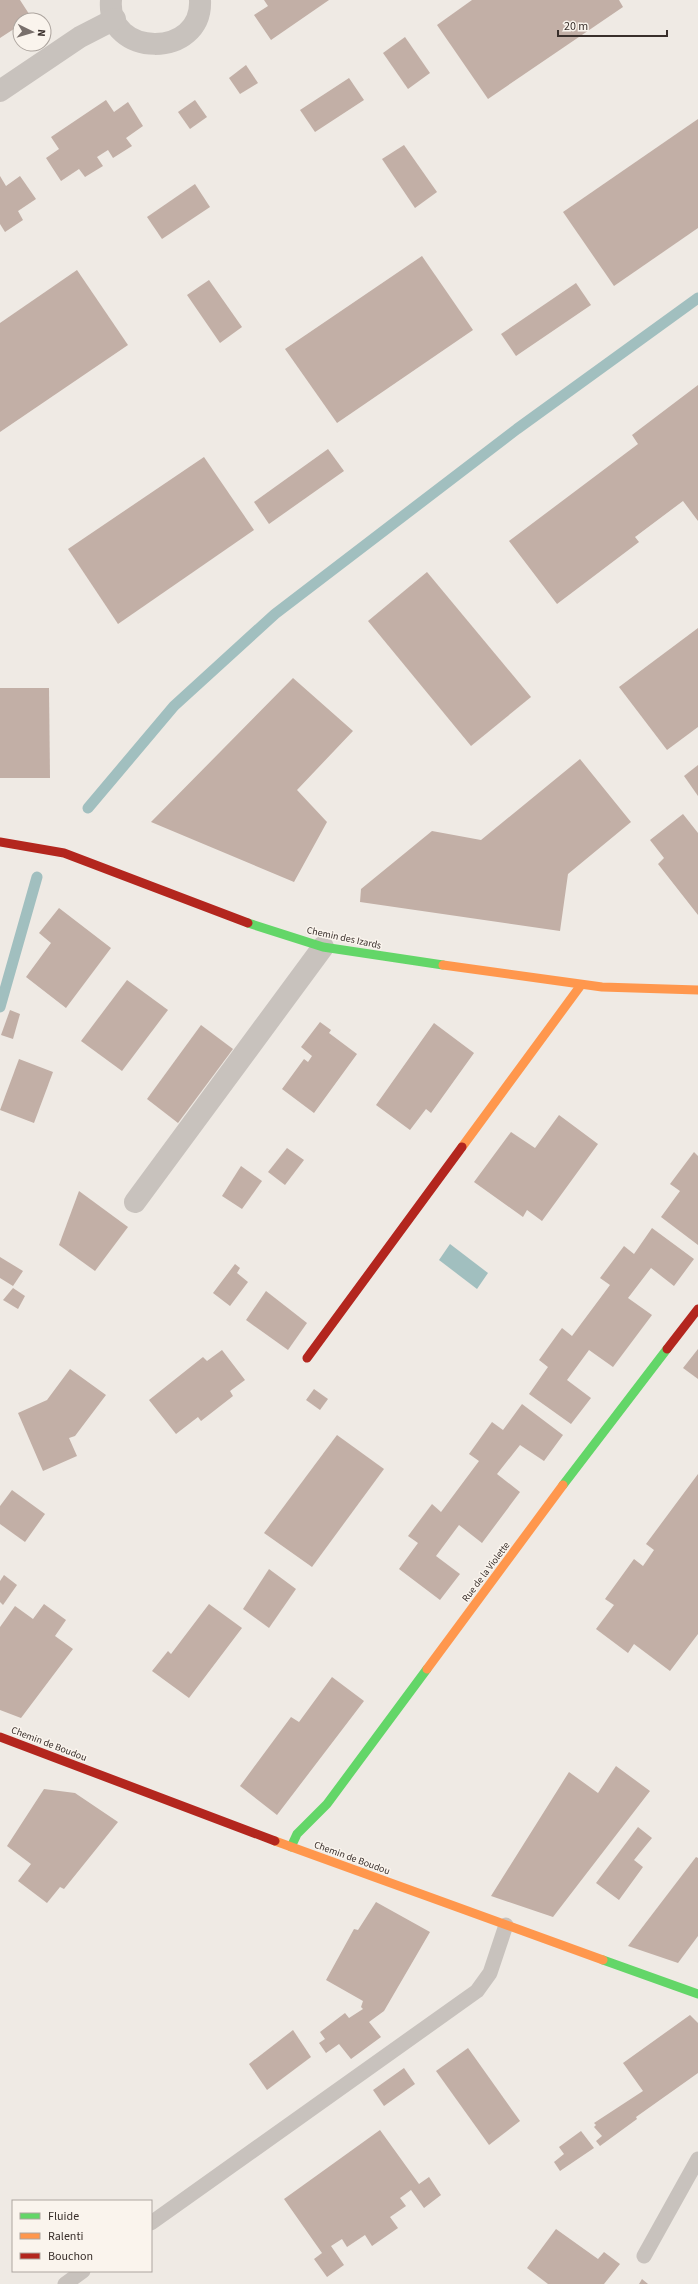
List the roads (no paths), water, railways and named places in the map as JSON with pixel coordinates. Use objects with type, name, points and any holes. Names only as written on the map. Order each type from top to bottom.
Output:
[{"type":"street","points":[[0,91],[80,37],[113,9],[122,30],[132,38],[144,44],[157,45],[169,43],[181,37],[190,28],[197,17],[200,0]]},
{"type":"street","name":"Chemin des Izards","points":[[0,842],[64,853],[260,928],[323,947],[581,985],[698,990]]},
{"type":"street","points":[[135,1202],[323,947]]},
{"type":"street","points":[[307,1358],[581,985]]},
{"type":"street","name":"Rue de la Violette","points":[[291,1847],[298,1834],[327,1804],[604,1430],[698,1309]]},
{"type":"street","name":"Chemin de Boudou","points":[[0,1738],[291,1847],[698,1994]]},
{"type":"lane","points":[[152,2222],[477,1991],[490,1973],[506,1925]]},
{"type":"lane","points":[[644,2256],[698,2159]]},
{"type":"lane","points":[[65,2284],[82,2272]]},
{"type":"water","points":[[450,1244],[488,1273],[477,1289],[439,1260]]},
{"type":"waterway","points":[[88,808],[174,706],[275,614],[517,429],[698,298]]},
{"type":"waterway","points":[[0,1007],[37,877]]}]
